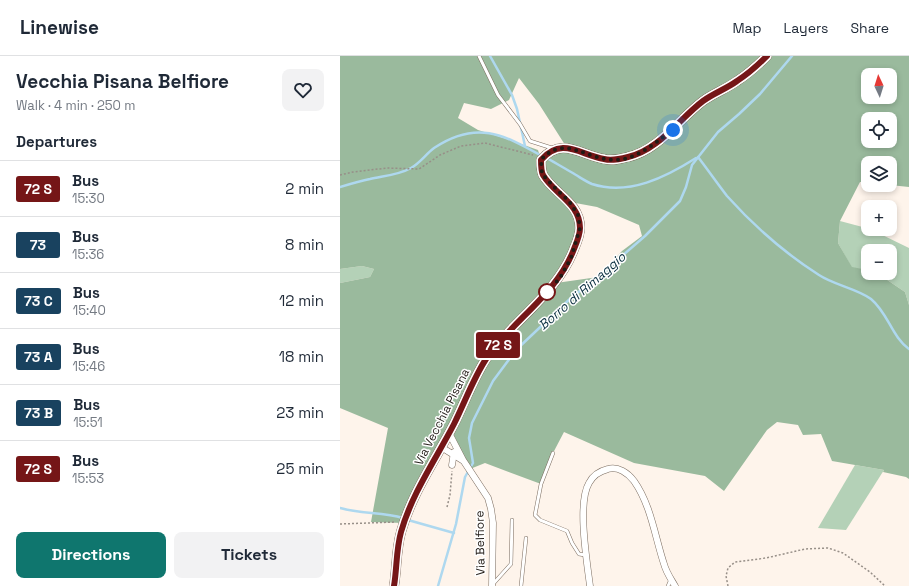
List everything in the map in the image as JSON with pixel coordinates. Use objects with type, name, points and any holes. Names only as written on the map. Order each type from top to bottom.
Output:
[{"type":"main road","points":[[543,158],[554,149],[567,148],[578,150],[604,159],[617,160],[631,157],[647,149],[661,139],[703,102],[738,81],[756,68],[767,56]]},
{"type":"main road","name":"Via Vecchia Pisana","points":[[394,586],[398,546],[404,523],[415,494],[449,433],[479,372],[505,336],[560,278],[571,258],[580,228],[578,215],[569,201],[542,174],[541,160],[543,158]]},
{"type":"street","name":"Via Belfiore","points":[[449,433],[463,460],[488,498],[491,509],[492,523],[492,586]]},
{"type":"street","points":[[452,465],[455,445]]},
{"type":"street","name":"Via Belfiore","points":[[441,447],[463,460]]},
{"type":"street","points":[[590,586],[584,523],[584,496],[589,483],[599,471],[611,468],[624,471],[633,480],[644,498],[664,566],[675,586]]},
{"type":"lane","points":[[479,56],[498,94],[520,124],[530,141],[554,149]]},
{"type":"lane","points":[[553,453],[541,484],[535,515],[540,520],[568,531],[572,543],[579,554],[587,555]]},
{"type":"lane","points":[[492,586],[511,564],[512,520]]},
{"type":"lane","points":[[521,586],[526,538]]},
{"type":"lane","points":[[668,586],[671,579]]},
{"type":"path","points":[[340,175],[387,168],[420,169],[440,155],[461,146],[485,143],[543,158]]},
{"type":"path","points":[[447,507],[450,495],[452,465]]},
{"type":"path","points":[[340,524],[384,522],[404,523]]},
{"type":"path","points":[[728,586],[726,576],[728,568],[735,562],[766,558],[805,549],[828,548],[843,553],[870,572],[885,586]]},
{"type":"green space","points":[[340,56],[909,56],[909,187],[897,186],[897,156],[861,156],[861,182],[840,221],[838,243],[852,267],[861,269],[861,280],[887,280],[905,292],[909,305],[909,479],[883,472],[884,470],[832,461],[821,434],[803,435],[798,425],[777,422],[767,430],[724,491],[705,476],[634,463],[564,432],[553,453],[541,484],[485,463],[470,469],[449,433],[404,523],[371,522],[388,428],[340,408],[340,283],[370,277],[374,269],[362,266],[340,269]],"holes":[[[519,78],[539,104],[567,148],[541,160],[538,150],[478,130],[458,118],[464,103],[491,109],[509,100]],[[570,202],[597,207],[639,225],[642,236],[622,251],[598,277],[556,283],[580,229]]]},
{"type":"green space","points":[[840,221],[861,227],[861,236],[884,236],[909,248],[909,305],[905,292],[887,280],[897,280],[897,244],[861,244],[861,269],[852,268],[838,243]]},
{"type":"green space","points":[[362,266],[374,269],[370,277],[340,283],[340,269]]},
{"type":"green space","points":[[855,465],[884,470],[846,530],[818,528]]},
{"type":"waterway","points":[[490,56],[512,95],[517,109],[525,146]]},
{"type":"waterway","name":"Borro di Rimaggio","points":[[438,586],[456,524],[465,477],[473,463],[469,438],[472,423],[493,381],[516,350],[572,297],[645,236],[680,201],[686,187],[692,165],[718,132],[760,94],[792,56]]},
{"type":"waterway","points":[[340,187],[396,174],[411,168],[434,148],[449,139],[463,134],[476,132],[502,136],[542,156]]},
{"type":"waterway","points":[[698,157],[727,196],[748,218],[794,258],[819,275],[832,282],[860,292],[871,299],[882,311],[898,338],[909,349]]},
{"type":"waterway","points":[[547,158],[592,184],[620,188],[647,183],[660,178],[696,158]]},
{"type":"waterway","points":[[340,508],[403,518]]},
{"type":"waterway","points":[[408,520],[454,533]]},
{"type":"bus line","points":[[394,586],[401,532],[415,494],[454,424],[479,372],[505,336],[560,278],[571,258],[580,228],[578,215],[569,201],[542,174],[541,160],[546,154],[554,149],[567,148],[578,150],[604,159],[617,160],[631,157],[647,149],[661,139],[703,102],[738,81],[756,68],[767,56]]},
{"type":"route","points":[[547,292],[560,278],[571,258],[580,228],[578,215],[569,201],[542,174],[541,160],[546,154],[554,149],[567,148],[578,150],[604,159],[617,160],[631,157],[647,149],[673,130]]}]
